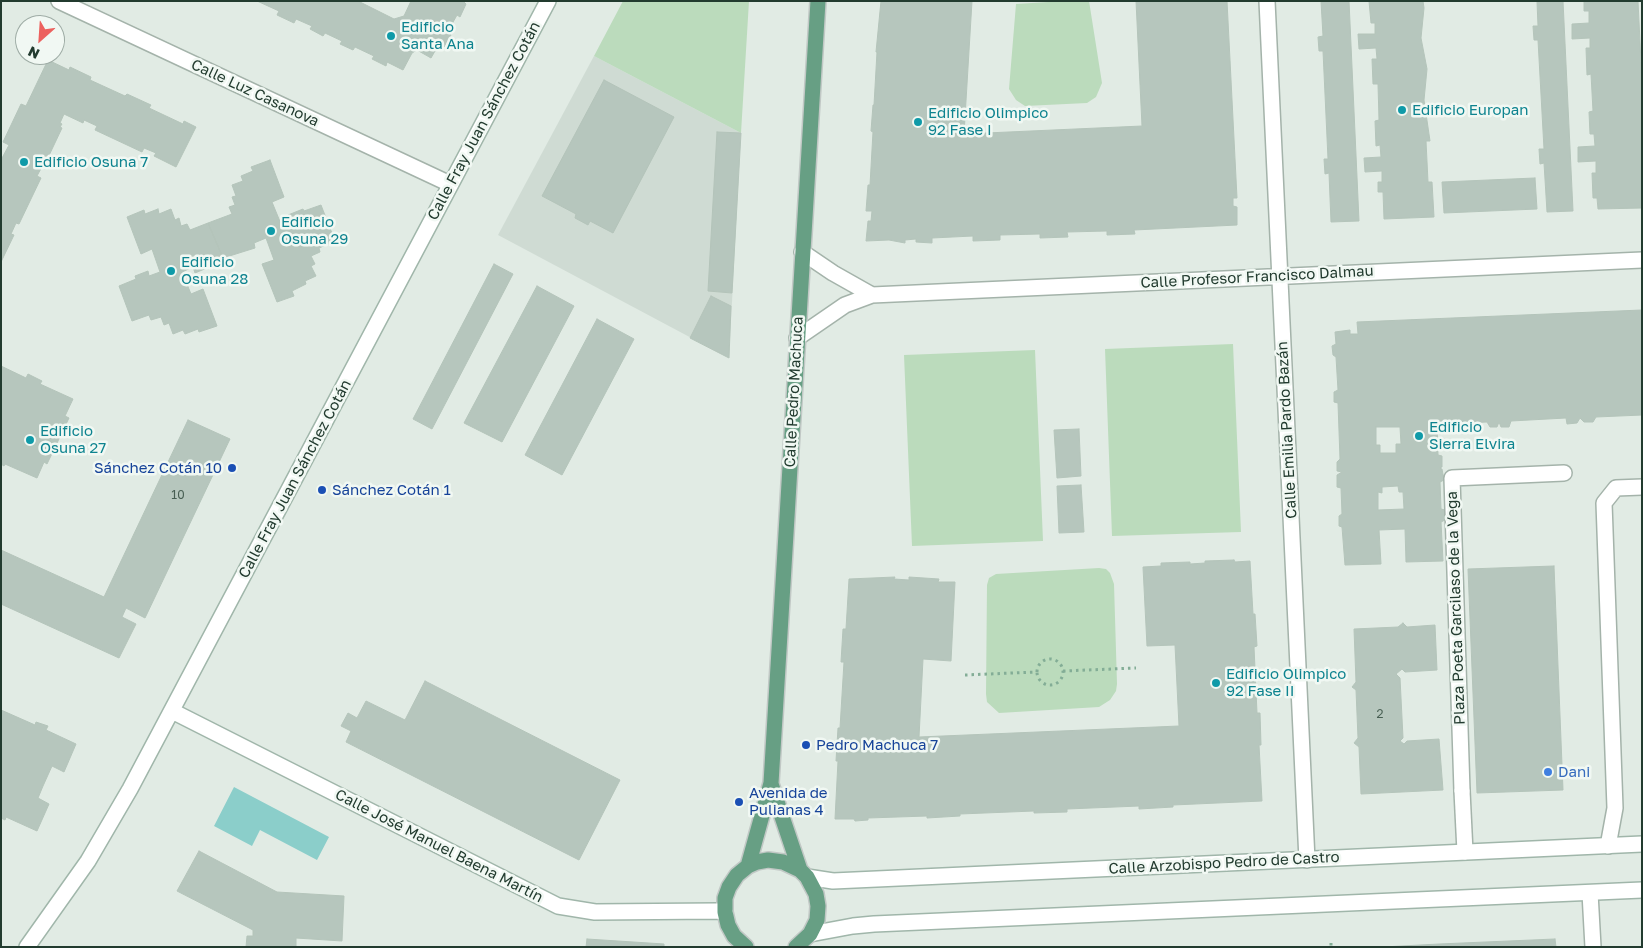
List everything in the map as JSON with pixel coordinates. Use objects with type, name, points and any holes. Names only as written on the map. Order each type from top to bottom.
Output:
[{"type":"main road","name":"Calle Luz Casanova","points":[[59,1],[450,184]]},
{"type":"main road","name":"Calle Fray Juan Sánchez Cotán","points":[[27,947],[88,861],[130,789],[548,1]]},
{"type":"main road","name":"Calle Pedro Machuca","points":[[748,866],[770,783],[818,1]]},
{"type":"main road","name":"Calle Emilia Pardo Bazán","points":[[1267,1],[1307,860]]},
{"type":"main road","points":[[802,252],[833,273],[872,295]]},
{"type":"main road","name":"Calle Profesor Francisco Dalmau","points":[[797,338],[846,305],[872,295],[1642,260]]},
{"type":"main road","name":"Plaza Poeta Garcilaso de la Vega","points":[[1465,852],[1452,478],[1564,473]]},
{"type":"main road","points":[[1608,846],[1615,808],[1604,503],[1616,488],[1642,487]]},
{"type":"main road","name":"Calle José Manuel Baena Martín","points":[[172,711],[558,906],[595,912],[725,912]]},
{"type":"main road","name":"Calle Pedro Machuca","points":[[770,783],[803,873],[816,894],[818,906],[817,920],[810,934]]},
{"type":"main road","name":"Calle Arzobispo Pedro de Castro","points":[[803,873],[833,881],[1642,844]]},
{"type":"main road","points":[[746,947],[735,942],[725,912],[725,898],[729,886],[737,875],[748,866],[768,860],[783,862],[803,873]]},
{"type":"main road","points":[[796,947],[810,934],[874,924],[1642,890]]},
{"type":"main road","points":[[1590,893],[1593,947]]},
{"type":"path","points":[[1052,659],[1060,663],[1063,671],[1061,679],[1055,684],[1050,685],[1046,685],[1039,680],[1036,672],[1043,661],[1052,659]]},
{"type":"path","points":[[1063,671],[1136,668]]},
{"type":"path","points":[[965,674],[1036,672]]},
{"type":"shaded area","points":[[594,56],[741,133],[729,358],[498,235]]},
{"type":"green space","points":[[623,1],[749,1],[741,133],[594,56]]},
{"type":"green space","points":[[1089,1],[1102,83],[1096,97],[1087,103],[1025,106],[1016,100],[1009,89],[1016,4]]},
{"type":"green space","points":[[1233,344],[1241,532],[1112,536],[1105,349]]},
{"type":"green space","points":[[1035,350],[1043,541],[912,546],[904,355]]},
{"type":"green space","points":[[1106,569],[1110,573],[1114,584],[1117,684],[1116,691],[1110,700],[1099,707],[999,713],[987,702],[986,694],[987,585],[989,578],[996,574]]},
{"type":"water","points":[[234,787],[329,837],[317,860],[260,830],[252,846],[214,826]]},
{"type":"building","name":"Edificio Santa Ana","points":[[257,1],[358,1],[394,19],[404,16],[411,1],[463,1],[466,4],[460,17],[457,15],[447,33],[451,35],[444,47],[439,44],[431,58],[417,50],[412,53],[403,70],[387,62],[386,66],[372,59],[374,56],[355,47],[353,50],[340,44],[342,41],[325,33],[323,36],[310,29],[312,26],[296,19],[294,23],[277,15],[279,11]]},
{"type":"building","name":"Edificio Olimpico 92 Fase I","points":[[881,1],[972,1],[964,134],[1142,126],[1136,1],[1227,1],[1237,198],[1233,198],[1233,206],[1237,207],[1237,225],[1134,230],[1135,234],[1107,235],[1107,231],[1067,232],[1068,237],[1040,238],[1040,234],[1000,235],[1000,240],[973,241],[973,236],[932,238],[932,243],[916,242],[916,239],[905,240],[905,243],[889,240],[866,241],[868,221],[871,221],[872,211],[866,211],[868,185],[870,185],[873,132],[871,131]]},
{"type":"building","points":[[1321,1],[1349,1],[1359,221],[1331,222],[1329,173],[1325,174],[1324,159],[1328,159],[1323,51],[1319,51],[1318,37],[1323,36]]},
{"type":"building","name":"Edificio Europan","points":[[1369,1],[1423,1],[1421,38],[1427,69],[1424,100],[1430,141],[1426,141],[1428,182],[1432,182],[1434,217],[1384,219],[1383,192],[1378,192],[1378,182],[1382,182],[1382,171],[1365,172],[1364,158],[1381,157],[1380,145],[1376,146],[1375,121],[1379,120],[1378,84],[1373,84],[1372,59],[1377,59],[1376,48],[1359,49],[1358,34],[1375,34],[1375,23],[1371,23]]},
{"type":"building","name":"Edificio Europan","points":[[1537,1],[1563,1],[1573,211],[1547,212],[1544,163],[1540,164],[1539,149],[1544,149],[1538,40],[1534,40],[1533,26],[1538,26]]},
{"type":"building","points":[[1584,1],[1638,1],[1642,83],[1642,208],[1598,209],[1597,198],[1593,198],[1592,173],[1596,173],[1596,161],[1578,162],[1578,147],[1595,146],[1594,134],[1590,134],[1589,112],[1593,111],[1591,74],[1587,75],[1586,48],[1590,48],[1590,38],[1572,39],[1572,24],[1589,23],[1589,11],[1584,11]]},
{"type":"building","name":"Edificio Osuna 7","points":[[46,65],[58,65],[69,70],[70,67],[91,77],[90,80],[125,96],[127,94],[151,105],[149,108],[183,124],[184,121],[196,127],[176,167],[154,156],[156,153],[144,148],[142,152],[95,130],[97,126],[84,120],[83,123],[64,114],[60,123],[62,128],[45,164],[37,176],[41,178],[19,224],[16,223],[11,234],[14,235],[1,262],[1,160],[9,145],[3,142],[21,104],[26,106]]},
{"type":"building","points":[[604,80],[674,117],[613,233],[590,221],[588,225],[575,218],[576,214],[542,196]]},
{"type":"building","points":[[717,132],[741,133],[732,293],[708,291]]},
{"type":"building","name":"Edificio Osuna 29","points":[[270,160],[284,197],[272,202],[281,224],[290,221],[288,215],[321,205],[335,241],[319,248],[320,252],[311,256],[315,264],[311,266],[316,276],[305,281],[306,284],[292,291],[294,296],[277,302],[262,264],[274,260],[266,238],[254,243],[255,248],[223,258],[208,223],[232,214],[229,207],[235,205],[232,197],[236,196],[232,185],[243,181],[241,176],[253,171],[251,167]]},
{"type":"building","points":[[1535,178],[1537,209],[1444,213],[1442,182]]},
{"type":"building","name":"Edificio Osuna 28","points":[[158,209],[159,214],[171,209],[175,220],[179,218],[181,226],[187,224],[190,230],[208,223],[223,258],[206,265],[207,268],[195,273],[193,267],[182,272],[191,294],[203,289],[217,326],[199,332],[198,329],[185,334],[183,330],[173,334],[169,323],[164,325],[161,317],[151,320],[149,315],[132,321],[119,286],[136,279],[135,276],[148,271],[149,276],[160,272],[152,249],[141,254],[127,217],[144,210],[145,214]]},
{"type":"building","points":[[494,264],[513,274],[432,429],[413,419]]},
{"type":"building","points":[[537,286],[574,306],[502,442],[464,423]]},
{"type":"building","points":[[711,296],[731,306],[729,358],[690,338]]},
{"type":"building","name":"Edificio Sierra Elvira","points":[[1642,310],[1642,415],[1596,417],[1593,422],[1584,422],[1580,418],[1577,423],[1567,424],[1566,418],[1511,421],[1509,427],[1501,427],[1499,422],[1497,427],[1490,427],[1487,422],[1463,423],[1460,429],[1452,429],[1449,423],[1437,424],[1438,455],[1442,456],[1442,467],[1439,468],[1442,469],[1444,480],[1440,482],[1441,509],[1445,510],[1445,520],[1441,522],[1443,561],[1406,562],[1405,529],[1379,530],[1381,564],[1345,565],[1342,527],[1339,526],[1339,516],[1342,514],[1341,488],[1337,487],[1337,475],[1342,472],[1337,471],[1337,462],[1340,459],[1338,403],[1334,402],[1334,392],[1338,390],[1336,357],[1333,355],[1332,346],[1336,344],[1335,332],[1350,330],[1350,334],[1358,334],[1357,322]],"holes":[[[1376,427],[1400,427],[1401,444],[1396,444],[1396,453],[1380,453],[1380,445],[1376,445]],[[1398,486],[1399,492],[1403,492],[1404,509],[1378,510],[1378,492],[1382,493],[1382,487]]]},
{"type":"building","points":[[597,319],[634,339],[562,475],[525,455]]},
{"type":"building","name":"Edificio Osuna 27","points":[[1,366],[26,378],[28,374],[42,381],[40,384],[73,399],[65,416],[69,418],[47,464],[44,462],[37,478],[1,464]]},
{"type":"building","points":[[188,420],[230,439],[145,618],[126,608],[122,617],[136,624],[119,658],[1,604],[1,550],[104,597]]},
{"type":"building","points":[[1079,429],[1081,476],[1057,478],[1054,430]]},
{"type":"building","points":[[1081,485],[1084,532],[1059,533],[1057,486]]},
{"type":"building","name":"Edificio Olimpico 92 Fase II","points":[[1234,560],[1235,562],[1250,561],[1257,646],[1254,647],[1257,713],[1260,713],[1261,745],[1259,745],[1262,801],[1173,805],[1173,807],[1139,809],[1139,806],[1067,809],[1067,812],[1034,813],[1034,811],[960,814],[960,816],[927,818],[927,816],[868,818],[868,820],[855,821],[854,819],[835,819],[838,761],[836,761],[844,662],[841,662],[843,629],[846,629],[849,579],[895,577],[894,579],[909,580],[909,577],[939,579],[938,582],[955,582],[951,661],[923,659],[919,737],[1179,726],[1175,645],[1147,646],[1143,567],[1161,566],[1161,563],[1190,562],[1190,564],[1205,563],[1205,561]]},
{"type":"building","points":[[1554,566],[1563,790],[1477,793],[1468,569]]},
{"type":"building","points":[[1403,623],[1407,627],[1435,625],[1437,670],[1405,672],[1402,669],[1396,674],[1400,678],[1403,738],[1400,741],[1404,744],[1407,741],[1439,739],[1443,790],[1361,794],[1359,747],[1354,743],[1358,738],[1356,690],[1352,687],[1356,682],[1354,629],[1398,627]]},
{"type":"building","points":[[425,681],[620,780],[579,860],[346,742],[351,731],[341,726],[348,713],[357,718],[366,701],[405,720]]},
{"type":"building","points":[[1,710],[35,725],[36,722],[48,726],[46,730],[76,744],[64,772],[52,766],[43,786],[38,798],[49,804],[37,831],[6,817],[5,820],[1,818]]},
{"type":"building","points":[[199,851],[277,892],[344,896],[342,941],[296,938],[296,947],[246,947],[247,936],[253,936],[253,930],[177,891]]},
{"type":"building","points":[[587,939],[664,944],[664,947],[586,947]]},
{"type":"building","points":[[1555,939],[1556,947],[1383,947],[1439,944]]},
{"type":"place","name":"Edificio Santa Ana","points":[[391,36]]},
{"type":"place","name":"Edificio Europan","points":[[1402,110]]},
{"type":"place","name":"Edificio Olimpico 92 Fase I","points":[[918,122]]},
{"type":"place","name":"Edificio Osuna 7","points":[[24,162]]},
{"type":"place","name":"Edificio Osuna 29","points":[[271,231]]},
{"type":"place","name":"Edificio Osuna 28","points":[[171,271]]},
{"type":"place","name":"Edificio Sierra Elvira","points":[[1419,436]]},
{"type":"place","name":"Edificio Osuna 27","points":[[30,440]]},
{"type":"place","name":"Sánchez Cotán 10","points":[[232,468]]},
{"type":"place","name":"Sánchez Cotán 1","points":[[322,490]]},
{"type":"place","name":"Edificio Olimpico 92 Fase II","points":[[1216,683]]},
{"type":"place","name":"Pedro Machuca 7","points":[[806,745]]},
{"type":"place","name":"Dani","points":[[1548,772]]},
{"type":"place","name":"Avenida de Pulianas 4","points":[[739,802]]}]
